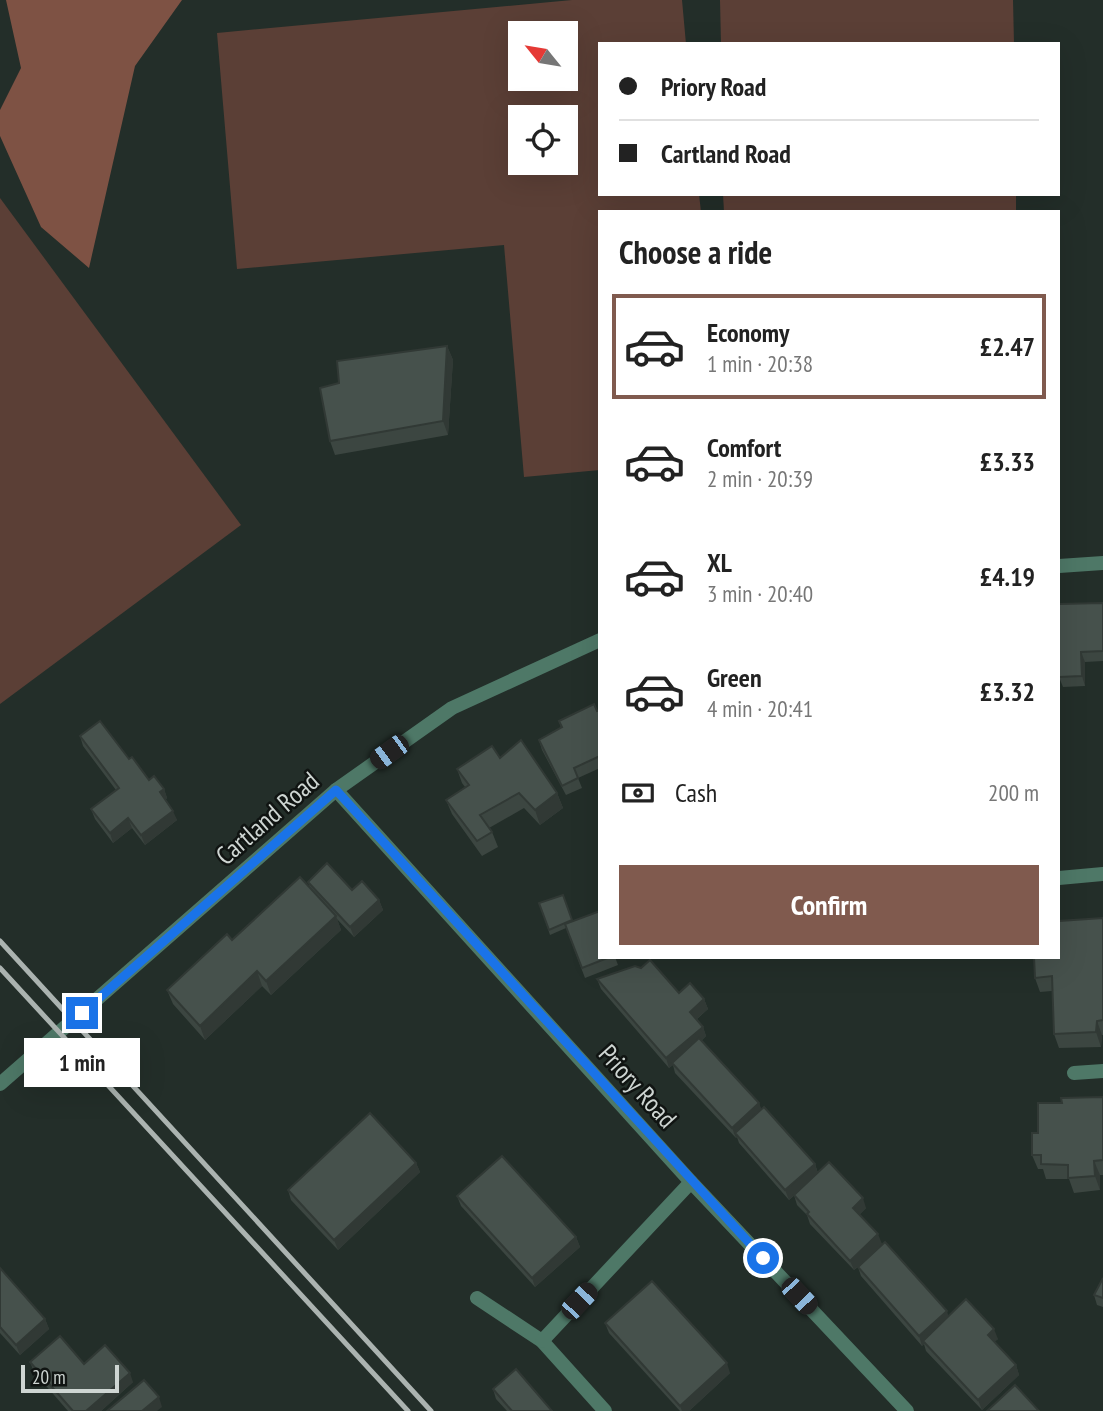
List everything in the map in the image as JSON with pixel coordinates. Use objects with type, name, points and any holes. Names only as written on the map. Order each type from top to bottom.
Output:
[{"type":"street","points":[[1060,566],[1103,563]]},
{"type":"street","name":"Cartland Road","points":[[0,1084],[336,790],[452,708],[598,641]]},
{"type":"street","name":"Priory Road","points":[[336,790],[691,1182],[907,1411]]},
{"type":"street","points":[[1060,878],[1103,874]]},
{"type":"street","points":[[1074,1073],[1103,1071]]},
{"type":"street","points":[[542,1341],[691,1182]]},
{"type":"street","points":[[477,1298],[542,1341],[605,1411]]},
{"type":"shaded area","points":[[6,0],[182,0],[135,66],[89,268],[41,227],[0,136],[0,110],[21,68]]},
{"type":"shaded area","points":[[572,0],[682,0],[686,42],[598,42],[598,196],[699,196],[701,210],[598,210],[598,470],[524,477],[504,245],[237,269],[217,33]]},
{"type":"shaded area","points":[[720,0],[1013,0],[1014,42],[721,42]]},
{"type":"shaded area","points":[[723,196],[1016,196],[1016,210],[724,210]]},
{"type":"shaded area","points":[[0,198],[241,525],[0,704]]},
{"type":"building","points":[[447,346],[443,421],[330,441],[320,388],[339,383],[337,361]]},
{"type":"building","points":[[1103,603],[1103,651],[1081,652],[1082,676],[1060,677],[1060,604]]},
{"type":"building","points":[[594,704],[598,711],[598,757],[574,768],[578,778],[562,786],[539,740],[562,727],[559,721]]},
{"type":"building","points":[[100,721],[149,780],[154,776],[164,789],[160,792],[173,811],[141,835],[128,818],[110,833],[91,809],[119,788],[80,736]]},
{"type":"building","points":[[521,740],[557,793],[535,810],[519,793],[480,815],[492,832],[477,841],[446,800],[469,785],[457,769],[492,746],[500,758]]},
{"type":"building","points":[[327,863],[352,890],[362,881],[379,900],[350,927],[308,882]]},
{"type":"building","points":[[300,877],[336,916],[266,981],[257,971],[200,1026],[167,990],[227,934],[232,940]]},
{"type":"building","points":[[563,895],[572,920],[549,930],[539,903]]},
{"type":"building","points":[[598,912],[598,959],[605,959],[582,968],[565,924]]},
{"type":"building","points":[[1103,918],[1103,1020],[1097,1021],[1096,1032],[1054,1034],[1052,976],[1035,978],[1034,959],[1060,959],[1060,921]]},
{"type":"building","points":[[650,960],[679,993],[690,983],[704,999],[690,1012],[703,1027],[666,1058],[597,979],[635,966],[641,968]]},
{"type":"building","points":[[699,1038],[759,1103],[732,1128],[672,1063]]},
{"type":"building","points":[[1103,1097],[1103,1160],[1094,1161],[1095,1176],[1068,1178],[1068,1165],[1041,1164],[1041,1155],[1032,1155],[1032,1133],[1038,1133],[1038,1103],[1062,1103],[1061,1098]]},
{"type":"building","points":[[764,1107],[815,1164],[785,1190],[735,1133]]},
{"type":"building","points":[[370,1113],[416,1163],[334,1240],[288,1190]]},
{"type":"building","points":[[502,1156],[576,1237],[532,1278],[457,1196]]},
{"type":"building","points":[[829,1162],[863,1198],[853,1208],[878,1234],[850,1261],[807,1214],[809,1212],[794,1195]]},
{"type":"building","points":[[885,1242],[947,1311],[919,1336],[858,1267]]},
{"type":"building","points":[[0,1268],[45,1319],[16,1345],[0,1327]]},
{"type":"building","points":[[1103,1278],[1103,1298],[1094,1295]]},
{"type":"building","points":[[652,1281],[727,1363],[680,1406],[605,1323]]},
{"type":"building","points":[[966,1299],[994,1329],[988,1335],[1016,1365],[978,1400],[923,1341]]},
{"type":"building","points":[[60,1336],[84,1364],[105,1345],[130,1373],[86,1411],[73,1411],[30,1362]]},
{"type":"building","points":[[516,1369],[552,1411],[512,1411],[493,1389]]},
{"type":"building","points":[[144,1380],[159,1397],[142,1411],[107,1411]]},
{"type":"building","points":[[1015,1385],[1039,1411],[987,1411]]},
{"type":"railway","points":[[0,941],[431,1411]]},
{"type":"railway","points":[[0,968],[408,1411]]},
{"type":"route","points":[[82,1013],[336,790],[763,1258]]}]
